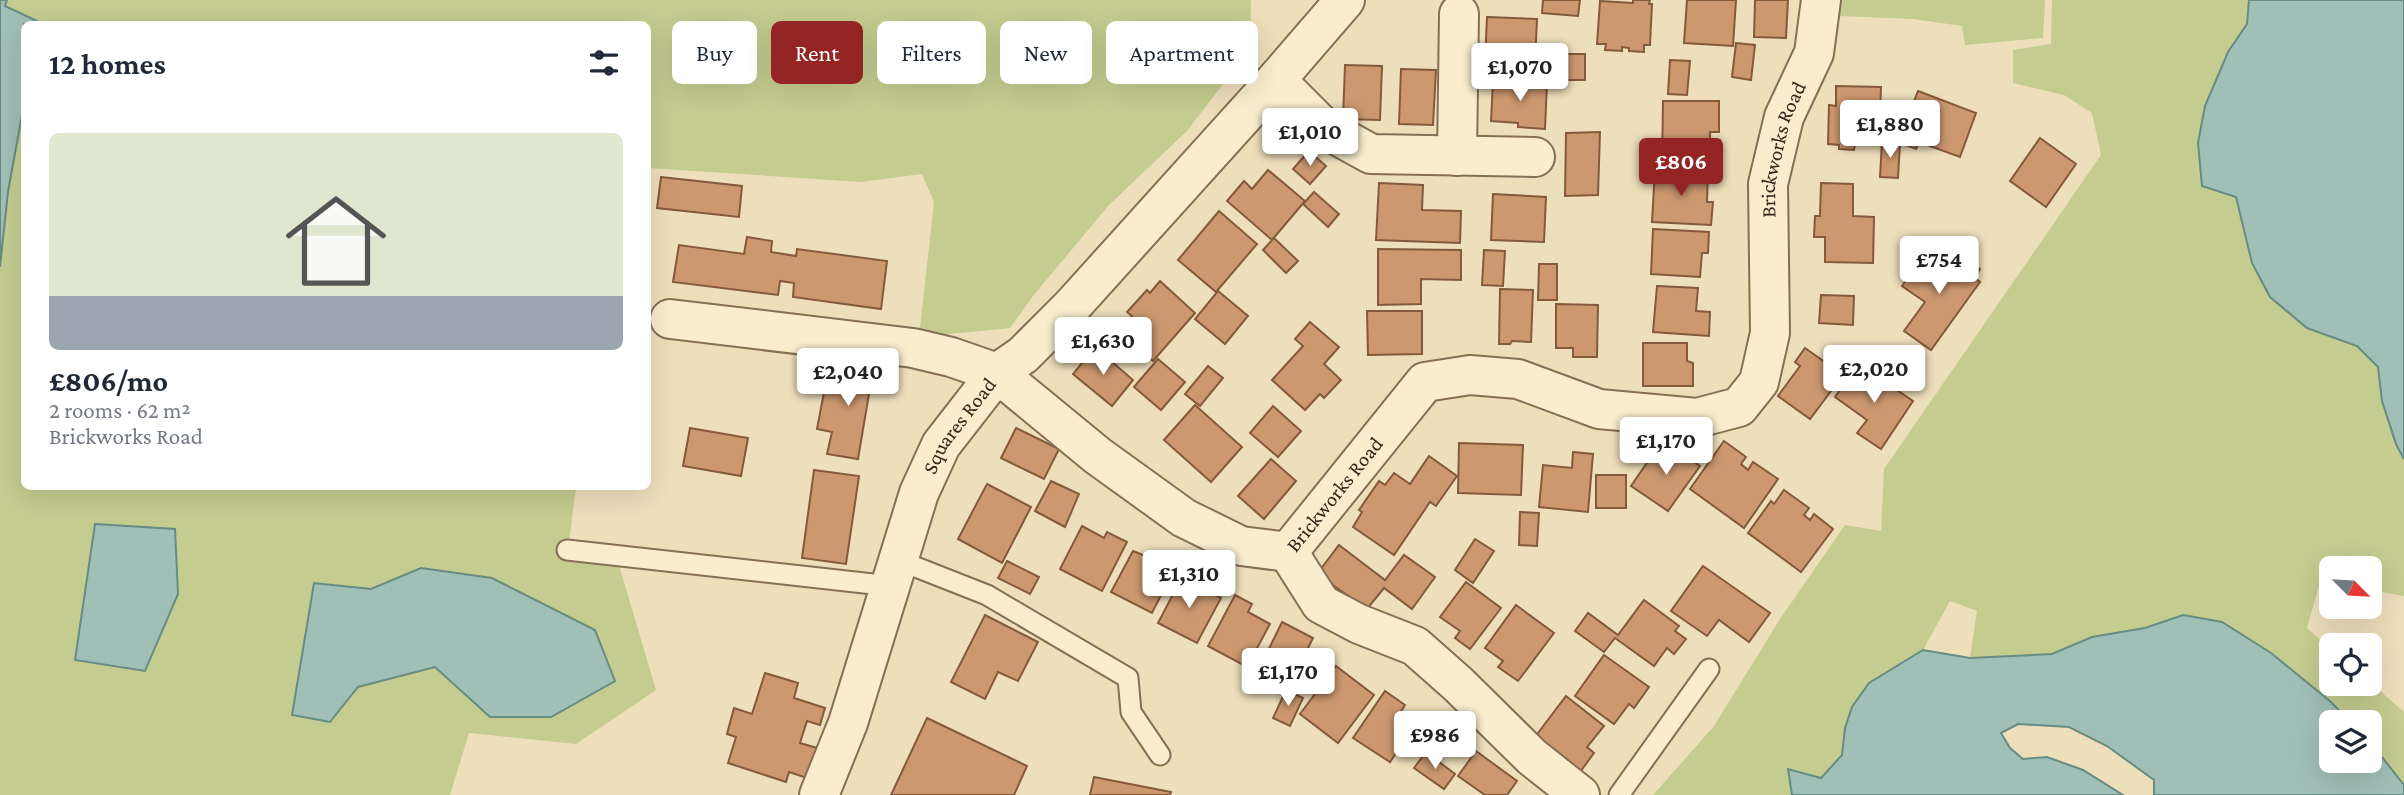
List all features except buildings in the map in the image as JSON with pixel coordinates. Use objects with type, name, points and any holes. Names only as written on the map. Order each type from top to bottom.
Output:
[{"type":"street","points":[[997,373],[1023,355],[1072,306],[1345,0]]},
{"type":"street","name":"Brickworks Road","points":[[997,373],[1098,456],[1184,518],[1241,546],[1288,552],[1424,382],[1470,375],[1518,379],[1599,409],[1697,418],[1739,407],[1759,382],[1770,333],[1768,184],[1784,117],[1814,52],[1821,0]]},
{"type":"street","points":[[1457,156],[1460,14]]},
{"type":"street","points":[[1276,80],[1324,128],[1371,154],[1535,157]]},
{"type":"street","name":"Squares Road","points":[[670,319],[913,348],[951,357],[997,373],[941,445],[919,493],[848,723],[819,795]]},
{"type":"street","points":[[1288,552],[1321,604],[1359,624],[1415,646],[1572,792]]},
{"type":"lane","points":[[568,550],[894,573],[987,595],[1128,678],[1131,712],[1160,755]]},
{"type":"lane","points":[[1619,795],[1709,669]]},
{"type":"green space","points":[[7,0],[1251,0],[1251,21],[1106,21],[1106,84],[1223,84],[1187,131],[1109,205],[1033,296],[1010,328],[919,337],[934,202],[922,174],[861,182],[651,168],[651,21],[37,21],[5,5]]},
{"type":"green space","points":[[1842,0],[2045,0],[2043,38],[1965,45],[1962,26],[1913,19],[1839,16]]},
{"type":"green space","points":[[2052,0],[2404,0],[2404,596],[2382,592],[2382,556],[2319,556],[2319,586],[2307,628],[2319,638],[2319,692],[2271,653],[2183,615],[2145,628],[2092,637],[2052,654],[1970,658],[1977,611],[1950,601],[1923,650],[1869,683],[1852,707],[1845,728],[1842,755],[1821,779],[1788,769],[1792,795],[1653,795],[1714,726],[1780,619],[1845,525],[1881,531],[1884,469],[2101,155],[2092,113],[2064,95],[2013,83],[2013,50],[2051,44]]},
{"type":"green space","points":[[21,120],[21,490],[576,490],[568,550],[616,555],[656,690],[576,744],[469,733],[450,795],[0,795],[0,267],[8,192]],"holes":[[[421,568],[490,717],[435,667],[357,687],[371,589]]]},
{"type":"green space","points":[[2382,693],[2404,712],[2404,785],[2382,757],[2382,710],[2339,710],[2324,696],[2382,696]]},
{"type":"water","points":[[0,0],[7,0],[5,6],[37,21],[21,21],[21,120],[8,192],[0,267]]},
{"type":"water","points":[[2249,0],[2404,0],[2404,459],[2396,444],[2382,401],[2378,367],[2357,346],[2307,328],[2270,297],[2252,263],[2236,197],[2202,186],[2198,143],[2205,106],[2228,52],[2247,24]]},
{"type":"water","points":[[95,524],[175,529],[178,594],[145,671],[75,660]]},
{"type":"water","points":[[421,568],[492,578],[595,630],[615,681],[551,717],[490,717],[435,667],[358,687],[330,722],[292,715],[314,583],[371,589]]},
{"type":"water","points":[[2183,615],[2222,622],[2271,653],[2339,710],[2319,710],[2319,773],[2382,773],[2382,757],[2404,785],[2404,795],[2154,795],[2154,780],[2107,746],[2069,727],[2018,724],[2001,733],[2010,748],[2023,759],[2047,757],[2083,770],[2123,795],[1792,795],[1788,769],[1821,778],[1842,755],[1845,728],[1852,707],[1869,683],[1923,650],[1970,658],[2052,654],[2092,637],[2145,628]]}]
